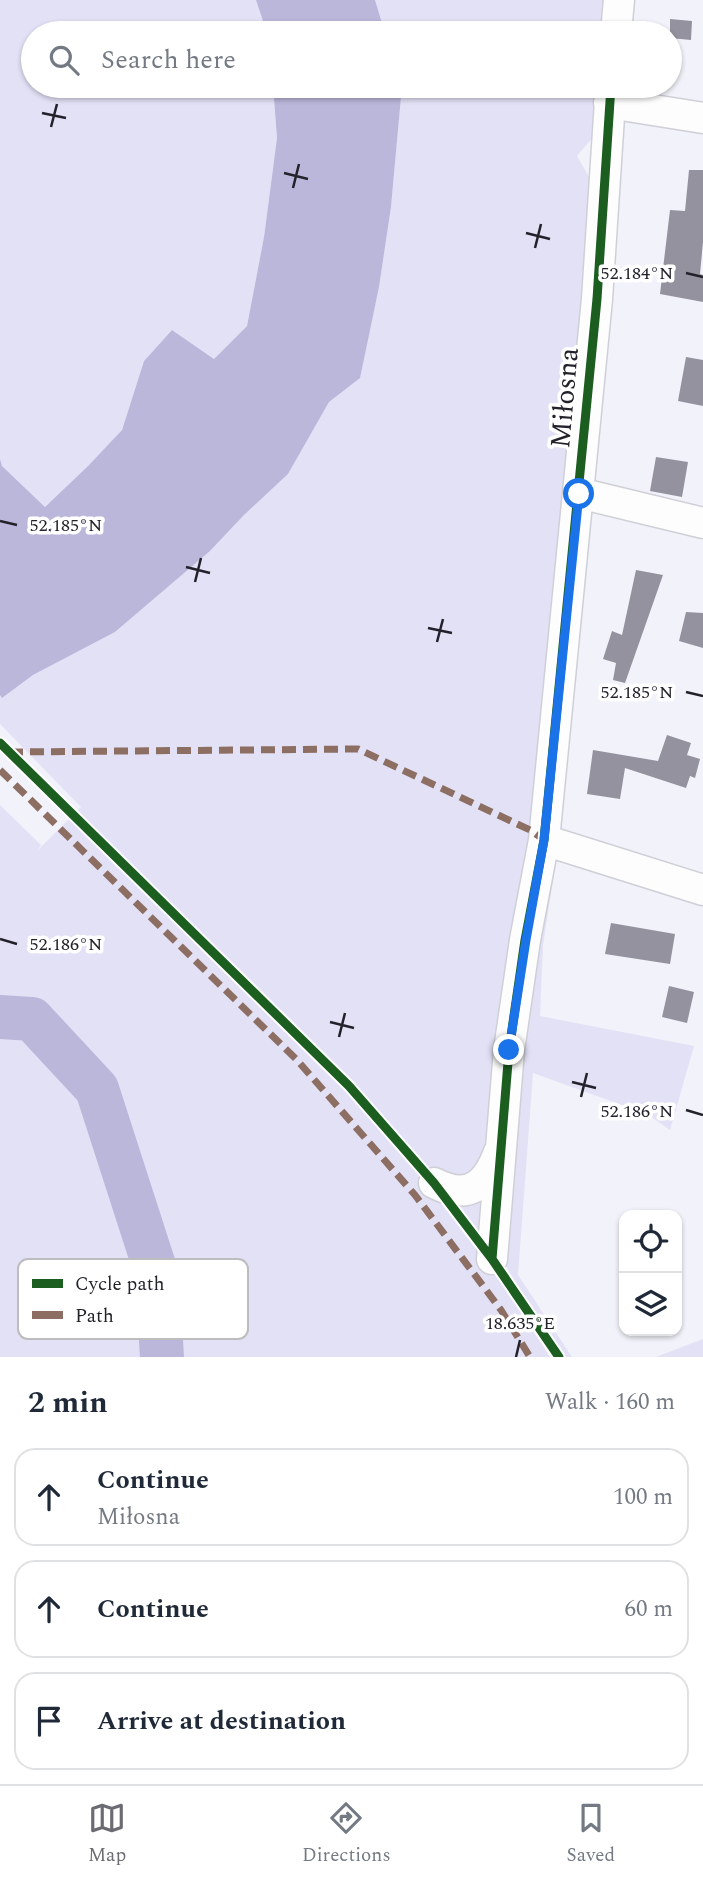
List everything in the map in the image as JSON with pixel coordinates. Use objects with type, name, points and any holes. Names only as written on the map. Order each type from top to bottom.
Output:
[{"type":"street","points":[[617,21],[619,0]]},
{"type":"street","name":"Miłosna","points":[[492,1259],[509,1050],[544,840],[597,299],[610,98]]},
{"type":"street","points":[[622,98],[703,118]]},
{"type":"street","points":[[579,494],[703,523]]},
{"type":"street","points":[[544,840],[703,890]]},
{"type":"street","points":[[434,1183],[454,1191],[463,1191],[480,1184],[493,1168],[501,1146]]},
{"type":"shaded area","points":[[0,0],[256,0],[263,21],[21,21],[21,98],[274,98],[277,138],[264,237],[247,326],[214,359],[172,330],[144,361],[122,430],[45,507],[2,466]]},
{"type":"shaded area","points":[[256,0],[375,0],[381,21],[263,21]]},
{"type":"shaded area","points":[[375,0],[610,0],[606,21],[381,21]]},
{"type":"shaded area","points":[[274,98],[401,98],[391,207],[379,287],[360,378],[329,402],[288,474],[210,551],[115,632],[33,675],[2,698],[0,459],[2,466],[45,507],[122,430],[144,361],[172,330],[214,359],[247,326],[264,237],[277,138]]},
{"type":"shaded area","points":[[401,98],[597,98],[594,136],[577,156],[593,184],[584,269],[575,418],[530,829],[544,840],[489,1262],[550,1357],[0,1357],[0,805],[41,845],[37,851],[81,807],[0,724],[0,695],[3,697],[33,675],[115,632],[210,551],[288,474],[329,402],[359,378],[379,287],[391,207]]},
{"type":"shaded area","points":[[557,855],[543,945],[540,1016],[694,1046],[670,1130],[647,1114],[533,1073],[518,1275],[572,1357],[564,1357],[510,1274],[501,1254],[500,1220],[545,869]]},
{"type":"shaded area","points":[[703,1339],[703,1357],[656,1357]]},
{"type":"building","points":[[670,19],[692,21],[691,40],[682,39],[682,21]]},
{"type":"building","points":[[689,170],[703,170],[700,274],[703,275],[703,302],[660,294],[670,210],[685,211]]},
{"type":"building","points":[[686,357],[703,360],[703,406],[678,401]]},
{"type":"building","points":[[656,457],[688,462],[682,497],[650,491]]},
{"type":"building","points":[[636,570],[663,575],[625,683],[613,680],[616,663],[603,659],[612,631],[622,635]]},
{"type":"building","points":[[686,612],[703,613],[703,648],[679,641]]},
{"type":"building","points":[[667,735],[691,743],[687,755],[700,759],[695,778],[690,776],[686,788],[625,768],[620,799],[587,794],[593,750],[658,761]]},
{"type":"building","points":[[611,923],[675,934],[670,964],[605,954]]},
{"type":"building","points":[[669,986],[694,992],[687,1023],[662,1017]]},
{"type":"waterway","points":[[0,1017],[32,1019],[97,1089],[152,1259]]},
{"type":"waterway","points":[[161,1339],[162,1357]]},
{"type":"marked path","points":[[9,752],[358,749],[530,830],[544,840]]},
{"type":"marked path","points":[[0,770],[297,1060],[415,1195],[501,1310],[530,1357]]},
{"type":"cycle path","points":[[492,1259],[509,1050],[525,940],[544,840],[597,299],[610,98]]},
{"type":"cycle path","points":[[0,743],[349,1086],[434,1183],[492,1259],[559,1357]]},
{"type":"route","points":[[509,1050],[544,840],[579,494]]}]
